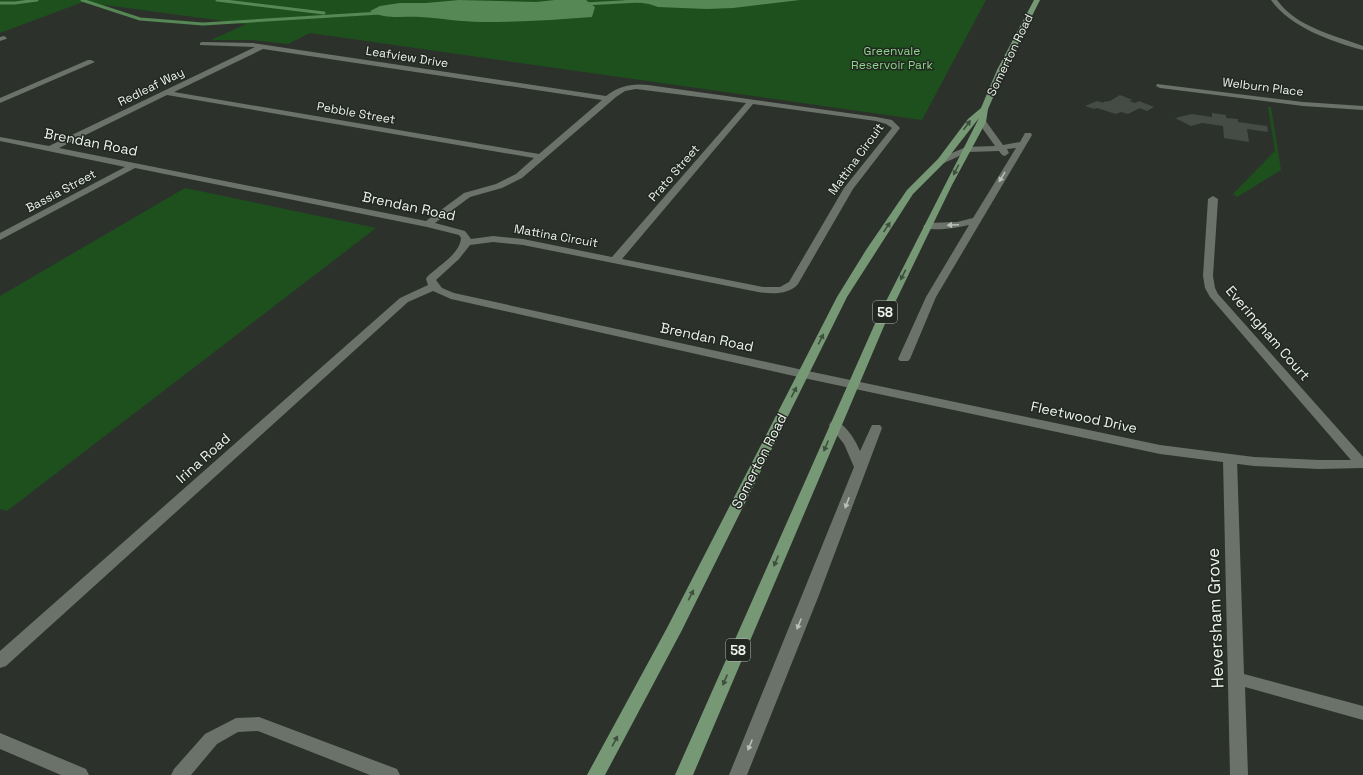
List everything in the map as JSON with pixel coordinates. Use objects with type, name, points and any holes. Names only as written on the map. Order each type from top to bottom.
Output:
[{"type":"main road","name":"Somerton Road","points":[[684,775],[852,385],[891,300],[966,150],[982,122],[984,109],[1001,70],[1037,0]]},
{"type":"main road","name":"Somerton Road","points":[[596,775],[674,630],[842,297],[871,250],[910,192],[941,161],[971,120],[984,109]]},
{"type":"street","points":[[1274,0],[1276,5],[1287,15],[1302,24],[1363,48]]},
{"type":"street","name":"Leafview Drive","points":[[202,44],[239,44],[262,46],[608,99]]},
{"type":"street","name":"Redleaf Way","points":[[50,150],[262,46]]},
{"type":"street","points":[[0,101],[91,62]]},
{"type":"street","name":"Mattina Circuit","points":[[428,224],[467,195],[510,182],[542,157],[619,90],[638,86],[876,120],[888,122],[896,128],[849,188],[793,284],[786,289],[769,291],[523,242],[493,239],[467,242]]},
{"type":"street","name":"Welburn Place","points":[[1160,86],[1303,104],[1363,108]]},
{"type":"street","name":"Pebble Street","points":[[166,93],[542,157]]},
{"type":"street","name":"Prato Street","points":[[615,260],[751,102]]},
{"type":"street","points":[[982,122],[1012,162]]},
{"type":"street","points":[[904,359],[927,305],[1028,135]]},
{"type":"street","name":"Brendan Road","points":[[0,139],[428,224],[463,234],[466,237],[467,242]]},
{"type":"street","name":"Somerton Road","points":[[941,161],[966,150],[1001,148],[1023,144]]},
{"type":"street","name":"Bassia Street","points":[[0,237],[133,166]]},
{"type":"street","name":"Everingham Court","points":[[1213,199],[1208,276],[1210,288],[1214,295],[1363,464]]},
{"type":"street","points":[[928,226],[957,225],[978,220]]},
{"type":"street","points":[[433,287],[431,279],[463,249],[467,242]]},
{"type":"street","name":"Brendan Road","points":[[433,287],[439,292],[451,296],[803,374]]},
{"type":"street","name":"Irina Road","points":[[0,662],[404,300],[433,287]]},
{"type":"street","name":"Fleetwood Drive","points":[[803,374],[852,385],[891,391],[1120,442],[1179,452],[1230,459],[1311,464],[1363,464]]},
{"type":"street","points":[[835,425],[850,443],[861,467]]},
{"type":"street","points":[[738,775],[876,428]]},
{"type":"street","name":"Heversham Grove","points":[[1230,459],[1239,775]]},
{"type":"street","points":[[1236,678],[1363,713]]},
{"type":"street","points":[[180,775],[212,739],[236,725],[260,724],[391,775]]},
{"type":"street","points":[[0,741],[80,775]]},
{"type":"green space","name":"Greenvale Reservoir Park","points":[[0,0],[986,0],[922,120],[310,33],[288,44],[252,40],[211,40],[246,24],[83,2],[0,33]]},
{"type":"green space","points":[[1268,107],[1271,107],[1281,170],[1237,197],[1233,194],[1275,151]]},
{"type":"green space","points":[[185,188],[376,228],[7,511],[0,509],[0,296]]},
{"type":"shaded area","points":[[459,0],[536,2],[555,0],[586,0],[595,7],[592,17],[496,22],[420,17],[388,17],[370,11],[380,6],[400,3],[426,3]]},
{"type":"shaded area","points":[[621,0],[800,0],[733,8],[707,9],[658,7],[649,4]]},
{"type":"building","points":[[1120,95],[1133,100],[1129,101],[1135,103],[1139,101],[1154,107],[1147,111],[1140,108],[1128,114],[1121,112],[1116,114],[1085,106],[1097,101],[1104,103],[1103,102],[1110,101]]},
{"type":"building","points":[[1212,113],[1226,115],[1226,118],[1238,119],[1238,122],[1267,126],[1268,132],[1247,129],[1249,142],[1224,138],[1223,126],[1202,123],[1191,126],[1175,118],[1192,114],[1212,117]]},
{"type":"waterway","points":[[0,3],[15,3],[37,0]]},
{"type":"waterway","points":[[82,0],[140,19],[203,24],[380,13]]},
{"type":"waterway","points":[[217,0],[324,13]]},
{"type":"waterway","points":[[584,4],[640,1]]}]
